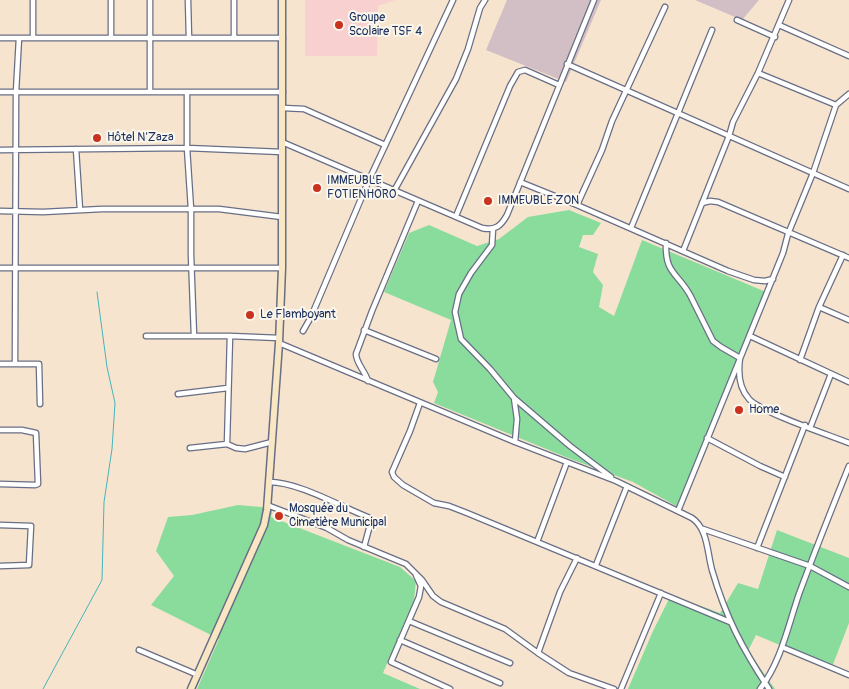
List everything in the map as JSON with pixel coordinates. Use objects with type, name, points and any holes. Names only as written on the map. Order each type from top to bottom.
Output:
[{"type":"street","points":[[33,0],[33,38]]},
{"type":"street","points":[[110,0],[111,38]]},
{"type":"street","points":[[150,0],[150,92]]},
{"type":"street","points":[[188,0],[189,38]]},
{"type":"street","points":[[234,0],[234,38]]},
{"type":"street","points":[[191,689],[264,525],[268,505],[282,268],[282,0]]},
{"type":"street","points":[[303,331],[311,317],[368,180],[453,0]]},
{"type":"street","points":[[394,191],[456,79],[468,49],[480,8],[485,0]]},
{"type":"street","points":[[282,142],[482,228],[493,229],[503,222],[594,0]]},
{"type":"street","points":[[683,251],[733,122],[775,37],[789,0]]},
{"type":"street","points":[[577,205],[602,150],[612,121],[665,7]]},
{"type":"street","points":[[737,20],[775,37]]},
{"type":"street","points":[[779,26],[849,56]]},
{"type":"street","points":[[631,228],[712,30]]},
{"type":"street","points":[[0,38],[282,38]]},
{"type":"street","points":[[16,364],[16,92],[19,38]]},
{"type":"street","points":[[567,64],[849,189]]},
{"type":"street","points":[[456,216],[506,93],[518,72],[525,70],[559,85]]},
{"type":"street","points":[[758,73],[836,105]]},
{"type":"street","points":[[0,92],[282,92]]},
{"type":"street","points":[[187,92],[187,148],[191,209],[194,336]]},
{"type":"street","points":[[678,511],[773,279],[836,105],[849,94]]},
{"type":"street","points":[[282,108],[304,109],[385,145]]},
{"type":"street","points":[[0,150],[187,148],[282,152]]},
{"type":"street","points":[[76,149],[80,210]]},
{"type":"street","points":[[520,182],[754,280],[765,281],[773,279]]},
{"type":"street","points":[[368,381],[356,357],[364,330],[418,201]]},
{"type":"street","points":[[702,203],[718,202],[788,234],[849,258]]},
{"type":"street","points":[[0,212],[191,209],[282,217]]},
{"type":"street","points":[[493,229],[492,245],[471,273],[459,294],[455,312],[456,324],[461,339],[490,369],[514,398],[570,446],[616,481]]},
{"type":"street","points":[[666,243],[667,265],[686,287],[709,334],[721,348],[740,358]]},
{"type":"street","points":[[800,360],[819,307],[843,255]]},
{"type":"street","points":[[0,268],[282,268]]},
{"type":"street","points":[[819,307],[849,320]]},
{"type":"street","points":[[364,330],[436,359]]},
{"type":"street","points":[[146,336],[230,336],[279,340],[420,403],[616,481],[698,522],[703,529],[713,574],[730,622],[742,647],[769,689]]},
{"type":"street","points":[[227,444],[230,336]]},
{"type":"street","points":[[750,336],[849,382]]},
{"type":"street","points":[[740,358],[738,369],[740,382],[748,399],[754,404],[849,443]]},
{"type":"street","points":[[0,364],[40,366],[40,404]]},
{"type":"street","points":[[810,428],[831,374]]},
{"type":"street","points":[[178,394],[228,388]]},
{"type":"street","points":[[514,398],[517,419],[515,442]]},
{"type":"street","points":[[420,403],[392,472],[394,478],[403,485],[434,503],[467,513],[730,622]]},
{"type":"street","points":[[757,548],[805,425]]},
{"type":"street","points":[[0,430],[22,430],[36,433],[38,484],[35,486],[0,484]]},
{"type":"street","points":[[707,438],[784,477]]},
{"type":"street","points":[[190,448],[227,444],[245,449],[272,442]]},
{"type":"street","points":[[537,542],[567,462]]},
{"type":"street","points":[[760,689],[779,657],[810,566],[849,466]]},
{"type":"street","points":[[269,482],[279,482],[318,495],[370,518],[364,547]]},
{"type":"street","points":[[596,565],[627,486]]},
{"type":"street","points":[[268,505],[327,528],[364,547],[406,564],[416,573],[433,596],[441,602],[504,629],[569,673],[614,689]]},
{"type":"street","points":[[0,525],[31,526],[30,565],[0,566]]},
{"type":"street","points":[[703,529],[810,566],[849,587]]},
{"type":"street","points":[[538,653],[560,592],[577,558]]},
{"type":"street","points":[[416,573],[420,586],[419,597],[391,662],[450,689]]},
{"type":"street","points":[[622,689],[661,593]]},
{"type":"street","points":[[410,620],[510,663]]},
{"type":"street","points":[[400,640],[500,683]]},
{"type":"street","points":[[782,648],[849,675]]},
{"type":"street","points":[[139,650],[198,675]]},
{"type":"shaded area","points":[[305,0],[395,0],[378,6],[377,56],[305,56]]},
{"type":"shaded area","points":[[507,0],[601,0],[566,82],[486,50]]},
{"type":"shaded area","points":[[695,0],[759,0],[742,20]]},
{"type":"green space","points":[[569,210],[601,223],[593,235],[583,235],[579,247],[598,254],[593,272],[603,285],[599,307],[614,316],[642,240],[766,292],[678,507],[633,482],[568,458],[434,403],[438,392],[433,382],[451,320],[384,292],[409,233],[429,225],[477,246],[499,239],[528,217]]},
{"type":"green space","points":[[238,505],[273,508],[271,517],[400,567],[416,581],[414,600],[383,673],[420,689],[197,689],[219,639],[151,605],[174,576],[156,551],[168,517],[192,515]]},
{"type":"green space","points":[[777,530],[849,558],[849,623],[832,667],[756,635],[748,651],[775,689],[628,689],[671,595],[720,613],[738,583],[758,589]]},
{"type":"waterway","points":[[43,689],[102,580],[104,502],[112,449],[115,403],[107,367],[97,292]]},
{"type":"place","name":"Groupe Scolaire TSF 4","points":[[339,25]]},
{"type":"place","name":"Hôtel N'Zaza","points":[[97,138]]},
{"type":"place","name":"IMMEUBLE FOTIENHORO","points":[[317,188]]},
{"type":"place","name":"IMMEUBLE ZON","points":[[488,201]]},
{"type":"place","name":"Le Flamboyant","points":[[250,315]]},
{"type":"place","name":"Home","points":[[739,410]]},
{"type":"place","name":"Mosquée du Cimetière Municipal","points":[[279,516]]}]
